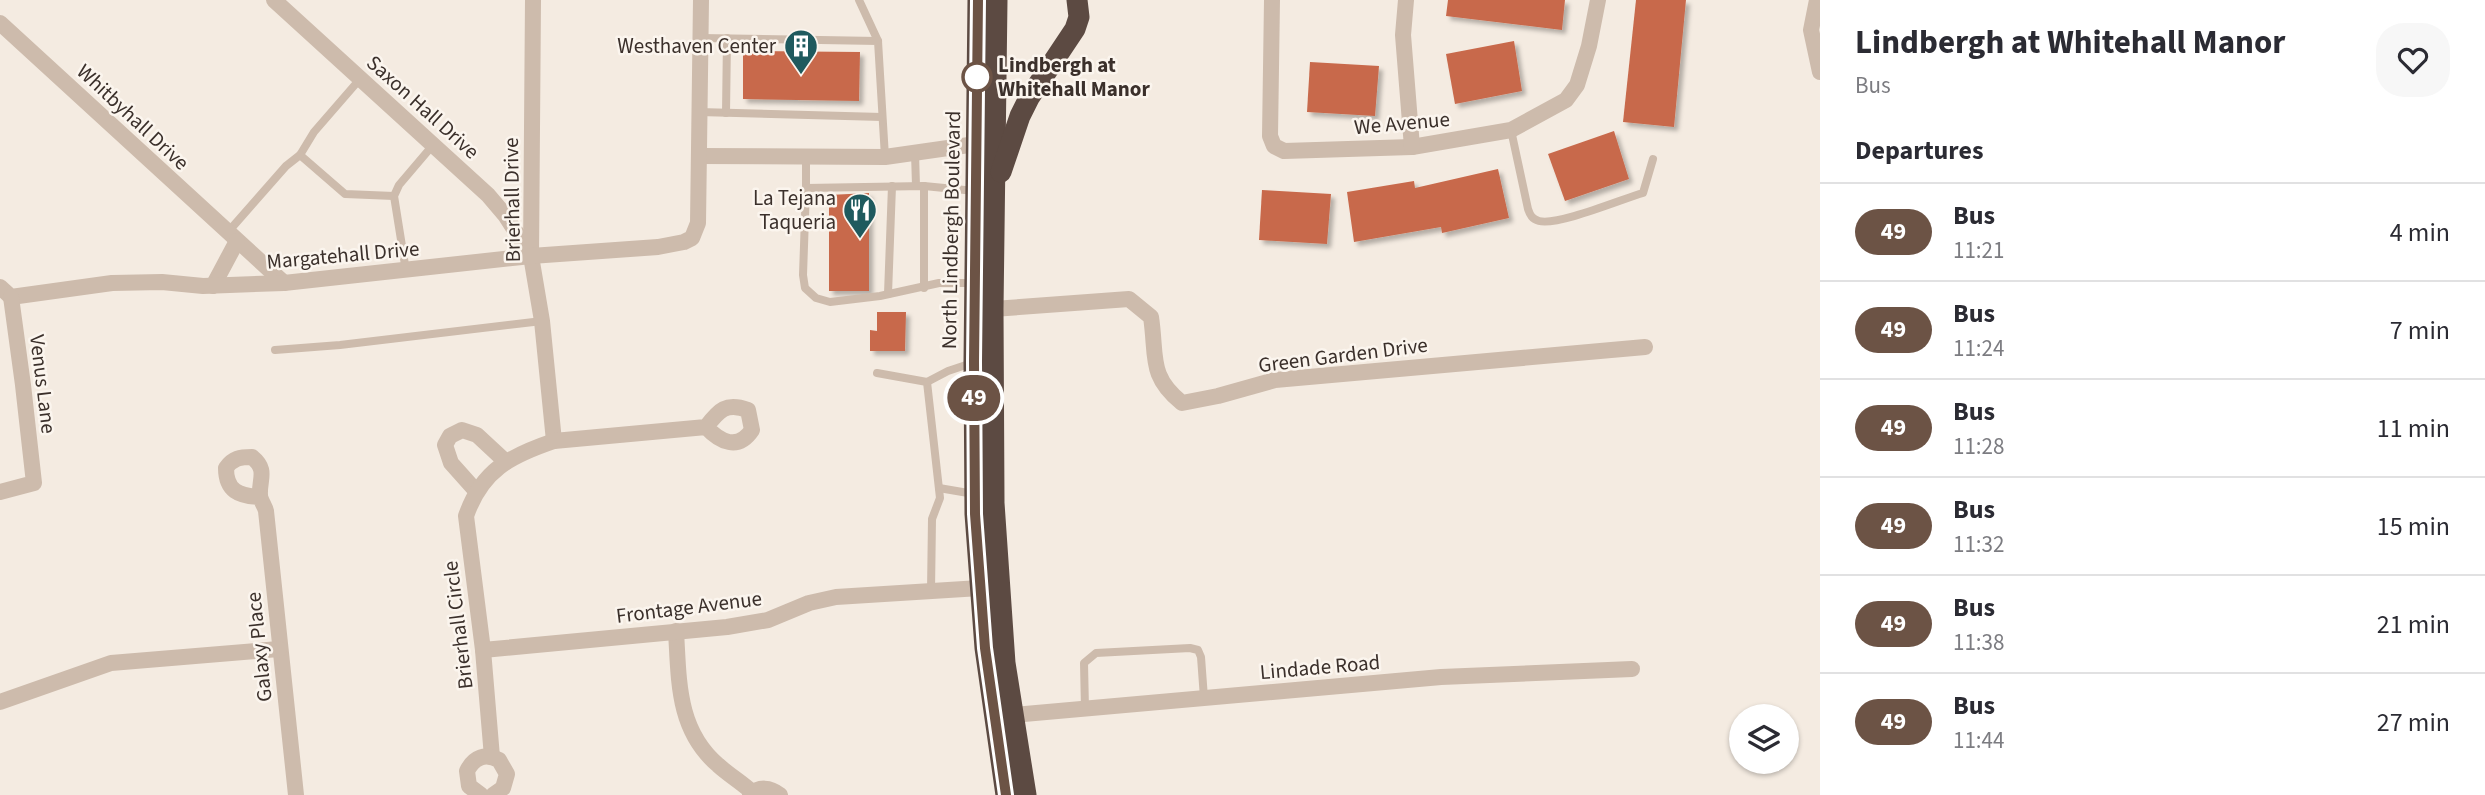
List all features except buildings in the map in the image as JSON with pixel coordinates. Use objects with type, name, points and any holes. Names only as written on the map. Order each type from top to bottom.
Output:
[{"type":"highway","name":"North Lindbergh Boulevard","points":[[978,0],[976,145],[985,190],[993,309],[996,556],[1005,663],[1026,795]]},
{"type":"highway","name":"North Lindbergh Boulevard","points":[[997,0],[985,190],[974,283],[975,494],[985,648],[1006,795]]},
{"type":"highway","points":[[985,190],[1024,107],[1075,29],[1079,17],[1077,0]]},
{"type":"street","name":"Saxon Hall Drive","points":[[274,0],[488,195],[505,215],[531,256]]},
{"type":"street","name":"Brierhall Drive","points":[[533,0],[531,256],[542,321],[554,441]]},
{"type":"street","points":[[701,0],[699,156],[884,157],[976,145]]},
{"type":"street","name":"We Avenue","points":[[1272,0],[1270,136],[1274,146],[1284,151],[1412,147],[1511,130],[1566,100],[1577,85],[1589,46],[1598,0]]},
{"type":"street","points":[[1406,0],[1403,36],[1412,147]]},
{"type":"street","points":[[1816,0],[1811,30],[1820,72]]},
{"type":"street","name":"Whitbyhall Drive","points":[[0,23],[284,283]]},
{"type":"street","name":"Margatehall Drive","points":[[5,292],[162,282],[213,286],[284,283],[531,256],[677,245],[692,237],[698,223],[699,156]]},
{"type":"street","points":[[213,286],[232,237]]},
{"type":"street","name":"Venus Lane","points":[[0,492],[34,483],[23,385],[5,292]]},
{"type":"street","name":"Green Garden Drive","points":[[993,309],[1129,299],[1151,317],[1156,371],[1168,391],[1182,402],[1218,396],[1275,380],[1645,347]]},
{"type":"street","name":"Brierhall Circle","points":[[493,795],[503,789],[507,774],[504,766],[492,757],[484,650],[466,516],[476,491],[492,472],[506,462],[554,441],[706,427]]},
{"type":"street","points":[[476,491],[451,463],[445,445],[450,436],[462,430],[477,435],[506,462]]},
{"type":"street","name":"Galaxy Place","points":[[259,496],[266,511],[296,795]]},
{"type":"street","name":"Frontage Avenue","points":[[484,650],[727,627],[768,620],[809,603],[836,597],[980,588]]},
{"type":"street","points":[[676,631],[680,695],[690,728],[705,751],[751,794],[759,789],[769,789],[779,795]]},
{"type":"street","points":[[0,702],[111,663],[279,649]]},
{"type":"street","name":"Lindade Road","points":[[1013,715],[1441,677],[1632,669]]},
{"type":"street","points":[[481,795],[469,786],[467,771],[477,759],[492,757]]},
{"type":"lane","points":[[859,0],[878,41],[884,157]]},
{"type":"lane","points":[[701,38],[878,41]]},
{"type":"lane","points":[[726,113],[727,38]]},
{"type":"lane","points":[[232,237],[286,166],[300,155],[314,132],[360,79]]},
{"type":"lane","points":[[699,112],[882,117]]},
{"type":"lane","points":[[1511,130],[1528,209],[1531,216],[1540,221],[1562,219],[1643,192],[1653,159]]},
{"type":"lane","points":[[406,271],[394,196],[399,185],[434,144]]},
{"type":"lane","points":[[915,153],[920,186],[924,288]]},
{"type":"lane","points":[[300,155],[345,194],[394,196]]},
{"type":"lane","points":[[806,156],[803,275],[805,288],[816,298],[830,302],[924,288],[939,283],[974,283]]},
{"type":"lane","points":[[888,294],[892,186]]},
{"type":"lane","points":[[806,188],[920,186],[985,190]]},
{"type":"lane","points":[[275,350],[353,344],[542,321]]},
{"type":"lane","points":[[877,373],[927,382],[974,362]]},
{"type":"lane","points":[[927,382],[940,498],[932,519],[931,591]]},
{"type":"lane","points":[[939,488],[975,494]]},
{"type":"lane","points":[[1085,709],[1084,663],[1096,653],[1190,648],[1198,650],[1201,657],[1204,698]]},
{"type":"bus line","name":"49","points":[[978,0],[975,514],[985,648],[1006,795]]},
{"type":"place","name":"Westhaven Center","points":[[801,76]]},
{"type":"place","name":"Lindbergh at Whitehall Manor","points":[[977,77]]},
{"type":"place","name":"La Tejana Taqueria","points":[[860,240]]}]
